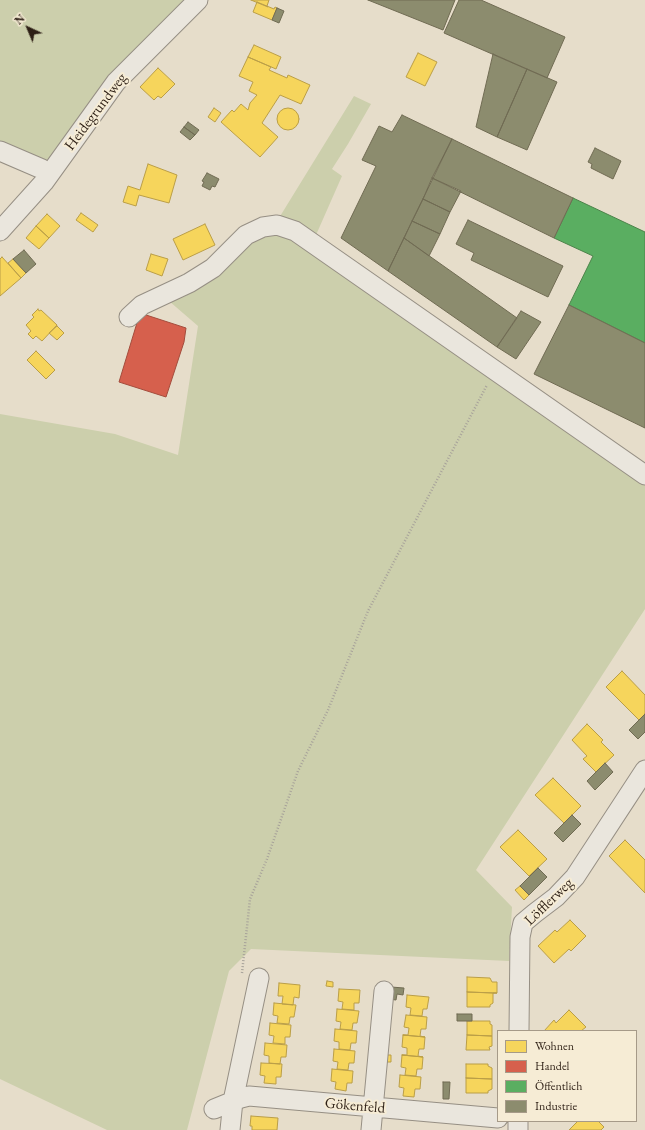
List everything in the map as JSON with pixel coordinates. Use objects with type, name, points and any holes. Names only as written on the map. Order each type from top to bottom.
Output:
[{"type":"street","name":"Heidegrundweg","points":[[0,231],[50,175],[116,82],[198,0]]},
{"type":"street","points":[[0,151],[37,166],[50,175]]},
{"type":"street","points":[[129,317],[142,306],[189,283],[213,268],[246,234],[263,227],[277,225],[295,231],[645,475]]},
{"type":"street","name":"Löfflerweg","points":[[519,1030],[520,937],[524,923],[556,897],[575,877],[645,770]]},
{"type":"street","points":[[230,1130],[251,977]]},
{"type":"street","points":[[371,1130],[384,990]]},
{"type":"street","name":"Gökenfeld","points":[[214,1109],[249,1096],[497,1118]]},
{"type":"path","points":[[251,977],[250,899],[268,860],[298,771],[328,710],[368,611],[495,370]]},
{"type":"green space","points":[[0,0],[191,0],[51,158],[41,162],[0,145]]},
{"type":"green space","points":[[354,96],[371,104],[332,169],[342,176],[316,235],[279,218]]},
{"type":"green space","points":[[276,229],[645,484],[645,609],[476,870],[512,907],[509,961],[251,949],[229,971],[187,1130],[107,1130],[0,1079],[0,414],[115,434],[178,455],[198,326],[169,301],[249,238]]},
{"type":"building: Wohnen","points":[[251,0],[269,0],[268,7]]},
{"type":"building: Wohnen","points":[[257,2],[274,9],[275,7],[277,8],[272,20],[253,12]]},
{"type":"building: Wohnen","points":[[254,45],[281,57],[276,69],[248,57]]},
{"type":"building: Wohnen","points":[[418,53],[437,62],[425,86],[406,77]]},
{"type":"building: Wohnen","points":[[248,57],[271,67],[269,70],[287,78],[288,75],[310,85],[301,104],[280,95],[262,123],[278,137],[260,157],[221,122],[232,110],[234,112],[241,104],[248,110],[250,103],[257,95],[249,91],[253,82],[239,76]]},
{"type":"building: Wohnen","points":[[158,68],[175,84],[161,98],[158,96],[154,100],[140,87]]},
{"type":"building: Wohnen","points":[[214,108],[221,113],[215,122],[208,117]]},
{"type":"building: Wohnen","points":[[288,108],[296,111],[299,119],[296,127],[288,130],[280,127],[277,119],[280,111]]},
{"type":"building: Wohnen","points":[[148,164],[177,175],[169,203],[139,195],[136,206],[123,202],[128,186],[140,190]]},
{"type":"building: Wohnen","points":[[81,213],[98,225],[93,232],[76,220]]},
{"type":"building: Wohnen","points":[[47,214],[60,226],[49,238],[36,226]]},
{"type":"building: Wohnen","points":[[205,224],[215,245],[183,260],[173,239]]},
{"type":"building: Wohnen","points":[[36,226],[49,238],[39,249],[26,238]]},
{"type":"building: Wohnen","points":[[151,254],[168,259],[162,276],[146,270]]},
{"type":"building: Wohnen","points":[[2,257],[21,278],[0,296],[0,259]]},
{"type":"building: Wohnen","points":[[13,259],[26,273],[21,278],[8,263]]},
{"type":"building: Wohnen","points":[[38,309],[57,325],[42,341],[36,336],[33,339],[28,334],[31,331],[26,325],[34,317],[32,315]]},
{"type":"building: Wohnen","points":[[57,326],[64,333],[57,340],[49,333]]},
{"type":"building: Wohnen","points":[[36,351],[55,370],[46,379],[27,360]]},
{"type":"building: Wohnen","points":[[622,671],[645,695],[645,714],[639,720],[606,687]]},
{"type":"building: Wohnen","points":[[587,724],[603,740],[601,742],[614,755],[596,772],[583,759],[587,756],[572,740]]},
{"type":"building: Wohnen","points":[[553,778],[581,806],[564,823],[535,795]]},
{"type":"building: Wohnen","points":[[518,830],[547,859],[529,876],[500,847]]},
{"type":"building: Wohnen","points":[[625,840],[645,860],[645,893],[609,856]]},
{"type":"building: Wohnen","points":[[520,886],[529,895],[524,900],[515,890]]},
{"type":"building: Wohnen","points":[[570,920],[586,936],[571,951],[569,949],[554,963],[538,946],[555,930],[557,932]]},
{"type":"building: Wohnen","points":[[467,977],[490,978],[492,982],[497,982],[497,993],[467,992]]},
{"type":"building: Wohnen","points":[[327,981],[333,982],[333,987],[326,986]]},
{"type":"building: Wohnen","points":[[279,983],[300,985],[299,998],[294,997],[293,1005],[282,1004],[283,996],[278,996]]},
{"type":"building: Wohnen","points":[[339,989],[360,990],[359,1003],[354,1003],[354,1010],[342,1009],[343,1002],[338,1001]]},
{"type":"building: Wohnen","points":[[467,992],[493,993],[493,1003],[490,1007],[467,1007]]},
{"type":"building: Wohnen","points":[[407,995],[429,997],[427,1009],[423,1009],[422,1016],[410,1015],[411,1008],[406,1007]]},
{"type":"building: Wohnen","points":[[274,1003],[296,1005],[294,1017],[290,1017],[289,1024],[277,1023],[278,1016],[273,1015]]},
{"type":"building: Wohnen","points":[[337,1009],[359,1011],[357,1023],[353,1023],[352,1030],[340,1029],[341,1022],[336,1021]]},
{"type":"building: Wohnen","points":[[569,1010],[586,1027],[582,1030],[545,1030],[554,1020],[556,1023]]},
{"type":"building: Wohnen","points":[[406,1015],[427,1017],[426,1029],[421,1029],[420,1036],[425,1037],[403,1035],[408,1035],[409,1028],[404,1027]]},
{"type":"building: Wohnen","points":[[467,1021],[490,1021],[490,1024],[492,1025],[492,1036],[467,1035]]},
{"type":"building: Wohnen","points":[[270,1023],[291,1025],[290,1037],[285,1037],[285,1044],[273,1043],[274,1036],[269,1035]]},
{"type":"building: Wohnen","points":[[335,1029],[357,1031],[356,1043],[351,1043],[350,1050],[339,1049],[339,1042],[334,1041]]},
{"type":"building: Wohnen","points":[[403,1035],[425,1037],[424,1049],[419,1049],[418,1056],[423,1057],[402,1055],[407,1055],[407,1048],[402,1047]]},
{"type":"building: Wohnen","points":[[467,1035],[492,1036],[492,1046],[489,1047],[490,1050],[466,1050]]},
{"type":"building: Wohnen","points":[[265,1043],[287,1045],[286,1057],[281,1057],[280,1064],[269,1063],[269,1056],[264,1055]]},
{"type":"building: Wohnen","points":[[334,1049],[355,1051],[354,1063],[349,1063],[348,1070],[337,1069],[338,1062],[333,1061]]},
{"type":"building: Wohnen","points":[[384,1055],[391,1055],[391,1062],[384,1062]]},
{"type":"building: Wohnen","points":[[402,1055],[423,1057],[422,1069],[417,1069],[416,1076],[405,1075],[406,1068],[401,1067]]},
{"type":"building: Wohnen","points":[[261,1063],[282,1064],[281,1077],[276,1077],[276,1084],[264,1083],[265,1076],[260,1075]]},
{"type":"building: Wohnen","points":[[466,1064],[488,1064],[488,1066],[492,1068],[492,1079],[466,1078]]},
{"type":"building: Wohnen","points":[[332,1069],[353,1071],[352,1083],[347,1083],[346,1091],[335,1089],[336,1082],[331,1081]]},
{"type":"building: Wohnen","points":[[400,1075],[421,1077],[420,1089],[415,1089],[414,1097],[403,1096],[404,1088],[399,1087]]},
{"type":"building: Wohnen","points":[[466,1078],[492,1079],[492,1089],[488,1091],[488,1093],[466,1093]]},
{"type":"building: Wohnen","points":[[251,1116],[278,1118],[277,1130],[252,1130],[252,1126],[250,1126]]},
{"type":"building: Wohnen","points":[[577,1122],[599,1122],[604,1127],[601,1130],[569,1130]]},
{"type":"building: Handel","points":[[140,313],[186,328],[184,342],[166,397],[119,382]]},
{"type":"building: Öffentlich","points":[[573,198],[645,232],[645,343],[569,305],[593,256],[554,238]]},
{"type":"building: Industrie","points":[[368,0],[455,0],[443,30]]},
{"type":"building: Industrie","points":[[459,0],[481,0],[565,37],[547,78],[444,33]]},
{"type":"building: Industrie","points":[[277,8],[284,11],[279,23],[272,20]]},
{"type":"building: Industrie","points":[[493,54],[527,69],[497,137],[476,127]]},
{"type":"building: Industrie","points":[[527,69],[557,82],[527,150],[497,137]]},
{"type":"building: Industrie","points":[[402,115],[452,139],[388,271],[341,238],[376,166],[362,160],[379,126],[392,132]]},
{"type":"building: Industrie","points":[[188,122],[199,130],[195,135],[184,127]]},
{"type":"building: Industrie","points":[[184,127],[195,135],[190,140],[180,132]]},
{"type":"building: Industrie","points":[[452,139],[573,198],[554,238],[432,178]]},
{"type":"building: Industrie","points":[[595,148],[621,161],[613,179],[591,168],[592,164],[588,162]]},
{"type":"building: Industrie","points":[[207,173],[219,179],[215,187],[212,186],[210,190],[202,186],[204,182],[202,181]]},
{"type":"building: Industrie","points":[[432,178],[461,191],[450,212],[423,199]]},
{"type":"building: Industrie","points":[[423,199],[450,212],[440,234],[412,221]]},
{"type":"building: Industrie","points":[[468,220],[563,266],[548,297],[471,260],[474,253],[456,244]]},
{"type":"building: Industrie","points":[[412,221],[440,234],[429,256],[404,238]]},
{"type":"building: Industrie","points":[[404,238],[517,318],[497,347],[388,271]]},
{"type":"building: Industrie","points":[[24,250],[36,264],[26,273],[13,259]]},
{"type":"building: Industrie","points":[[569,305],[645,343],[645,428],[534,374]]},
{"type":"building: Industrie","points":[[521,311],[541,322],[516,359],[497,347]]},
{"type":"building: Industrie","points":[[645,714],[645,732],[638,739],[629,730]]},
{"type":"building: Industrie","points":[[605,763],[613,772],[595,790],[587,781]]},
{"type":"building: Industrie","points":[[572,815],[581,824],[563,842],[554,833]]},
{"type":"building: Industrie","points":[[538,868],[547,877],[529,895],[520,886]]},
{"type":"building: Industrie","points":[[391,987],[404,988],[403,995],[397,994],[396,1000],[389,999]]},
{"type":"building: Industrie","points":[[457,1014],[472,1014],[472,1021],[457,1021]]},
{"type":"building: Industrie","points":[[443,1082],[450,1082],[449,1099],[443,1099]]}]
